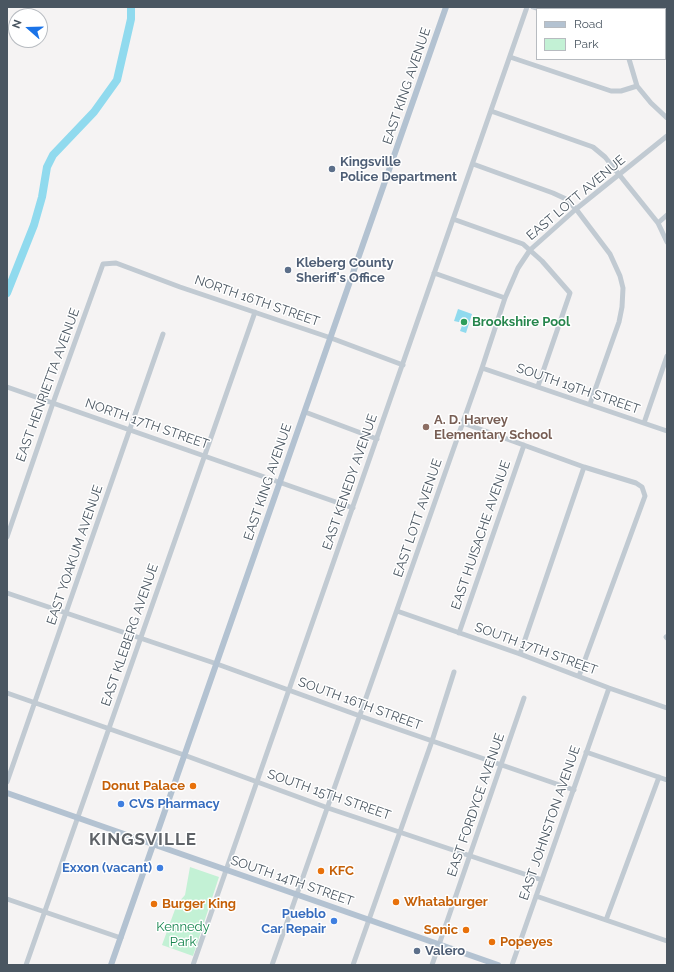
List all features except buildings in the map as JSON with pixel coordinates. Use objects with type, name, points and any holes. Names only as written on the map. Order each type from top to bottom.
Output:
[{"type":"main road","name":"EAST KING AVENUE","points":[[111,965],[446,7]]},
{"type":"main road","name":"SOUTH 14TH STREET","points":[[7,793],[498,965]]},
{"type":"street","name":"EAST KENEDY AVENUE","points":[[195,964],[226,870],[527,7]]},
{"type":"street","points":[[510,57],[611,91],[621,91],[637,86]]},
{"type":"street","points":[[629,60],[637,86],[651,103],[667,118]]},
{"type":"street","points":[[491,111],[593,147],[605,157],[658,223],[667,242]]},
{"type":"street","name":"EAST LOTT AVENUE","points":[[272,965],[463,423],[505,298],[518,268],[530,250],[576,209],[667,136]]},
{"type":"street","points":[[473,164],[554,193],[566,199],[576,209],[610,254],[620,276],[623,288],[622,307],[590,404]]},
{"type":"street","points":[[658,223],[667,214]]},
{"type":"street","points":[[453,219],[523,244],[542,261],[570,293],[538,386]]},
{"type":"street","name":"NORTH 16TH STREET","points":[[103,264],[116,263],[331,338],[403,365]]},
{"type":"street","name":"EAST HENRIETTA AVENUE","points":[[7,537],[103,264]]},
{"type":"street","points":[[434,273],[505,298]]},
{"type":"street","name":"EAST KLEBERG AVENUE","points":[[26,965],[255,312]]},
{"type":"street","name":"EAST YOAKUM AVENUE","points":[[7,782],[163,334]]},
{"type":"street","points":[[644,423],[664,373],[667,356]]},
{"type":"street","name":"SOUTH 19TH STREET","points":[[482,368],[667,431]]},
{"type":"street","name":"NORTH 17TH STREET","points":[[7,387],[280,483]]},
{"type":"street","points":[[305,412],[377,439]]},
{"type":"street","points":[[463,423],[584,468],[636,483],[642,487],[645,496],[579,676]]},
{"type":"street","name":"EAST HUISACHE AVENUE","points":[[459,632],[524,445]]},
{"type":"street","points":[[520,654],[584,468]]},
{"type":"street","points":[[280,483],[353,508]]},
{"type":"street","points":[[7,593],[140,638]]},
{"type":"street","name":"SOUTH 17TH STREET","points":[[397,611],[667,708]]},
{"type":"street","name":"SOUTH 16TH STREET","points":[[140,638],[574,790]]},
{"type":"street","points":[[353,965],[432,741],[454,672]]},
{"type":"street","name":"EAST JOHNSTON AVENUE","points":[[512,965],[609,688]]},
{"type":"street","name":"SOUTH 15TH STREET","points":[[7,693],[184,755],[328,808],[542,880]]},
{"type":"street","name":"EAST FORDYCE AVENUE","points":[[432,965],[524,698]]},
{"type":"street","points":[[586,752],[667,780]]},
{"type":"street","points":[[606,920],[659,777]]},
{"type":"street","points":[[536,896],[667,941]]},
{"type":"street","points":[[7,899],[121,938]]},
{"type":"green space","name":"Kennedy Park","points":[[190,867],[219,877],[193,956],[162,945],[177,904],[185,895]]},
{"type":"water","name":"Brookshire Pool","points":[[458,309],[472,314],[466,333],[460,331],[463,323],[454,321]]},
{"type":"waterway","points":[[7,293],[34,225],[42,197],[47,167],[53,155],[94,112],[117,80],[131,19],[131,7]]},
{"type":"place","name":"Kingsville Police Department","points":[[332,169]]},
{"type":"place","name":"Kleberg County Sheriff's Office","points":[[288,270]]},
{"type":"place","name":"Brookshire Pool","points":[[464,322]]},
{"type":"place","name":"A. D. Harvey Elementary School","points":[[426,427]]},
{"type":"place","name":"Donut Palace","points":[[193,786]]},
{"type":"place","name":"CVS Pharmacy","points":[[121,804]]},
{"type":"place","name":"Exxon (vacant)","points":[[160,868]]},
{"type":"place","name":"KFC","points":[[321,871]]},
{"type":"place","name":"Whataburger","points":[[396,902]]},
{"type":"place","name":"Burger King","points":[[154,904]]},
{"type":"place","name":"Pueblo Car Repair","points":[[334,921]]},
{"type":"place","name":"Sonic","points":[[466,930]]},
{"type":"place","name":"Popeyes","points":[[492,942]]},
{"type":"place","name":"Valero","points":[[417,951]]},
{"type":"district","name":"KINGSVILLE","points":[[143,840]]}]
